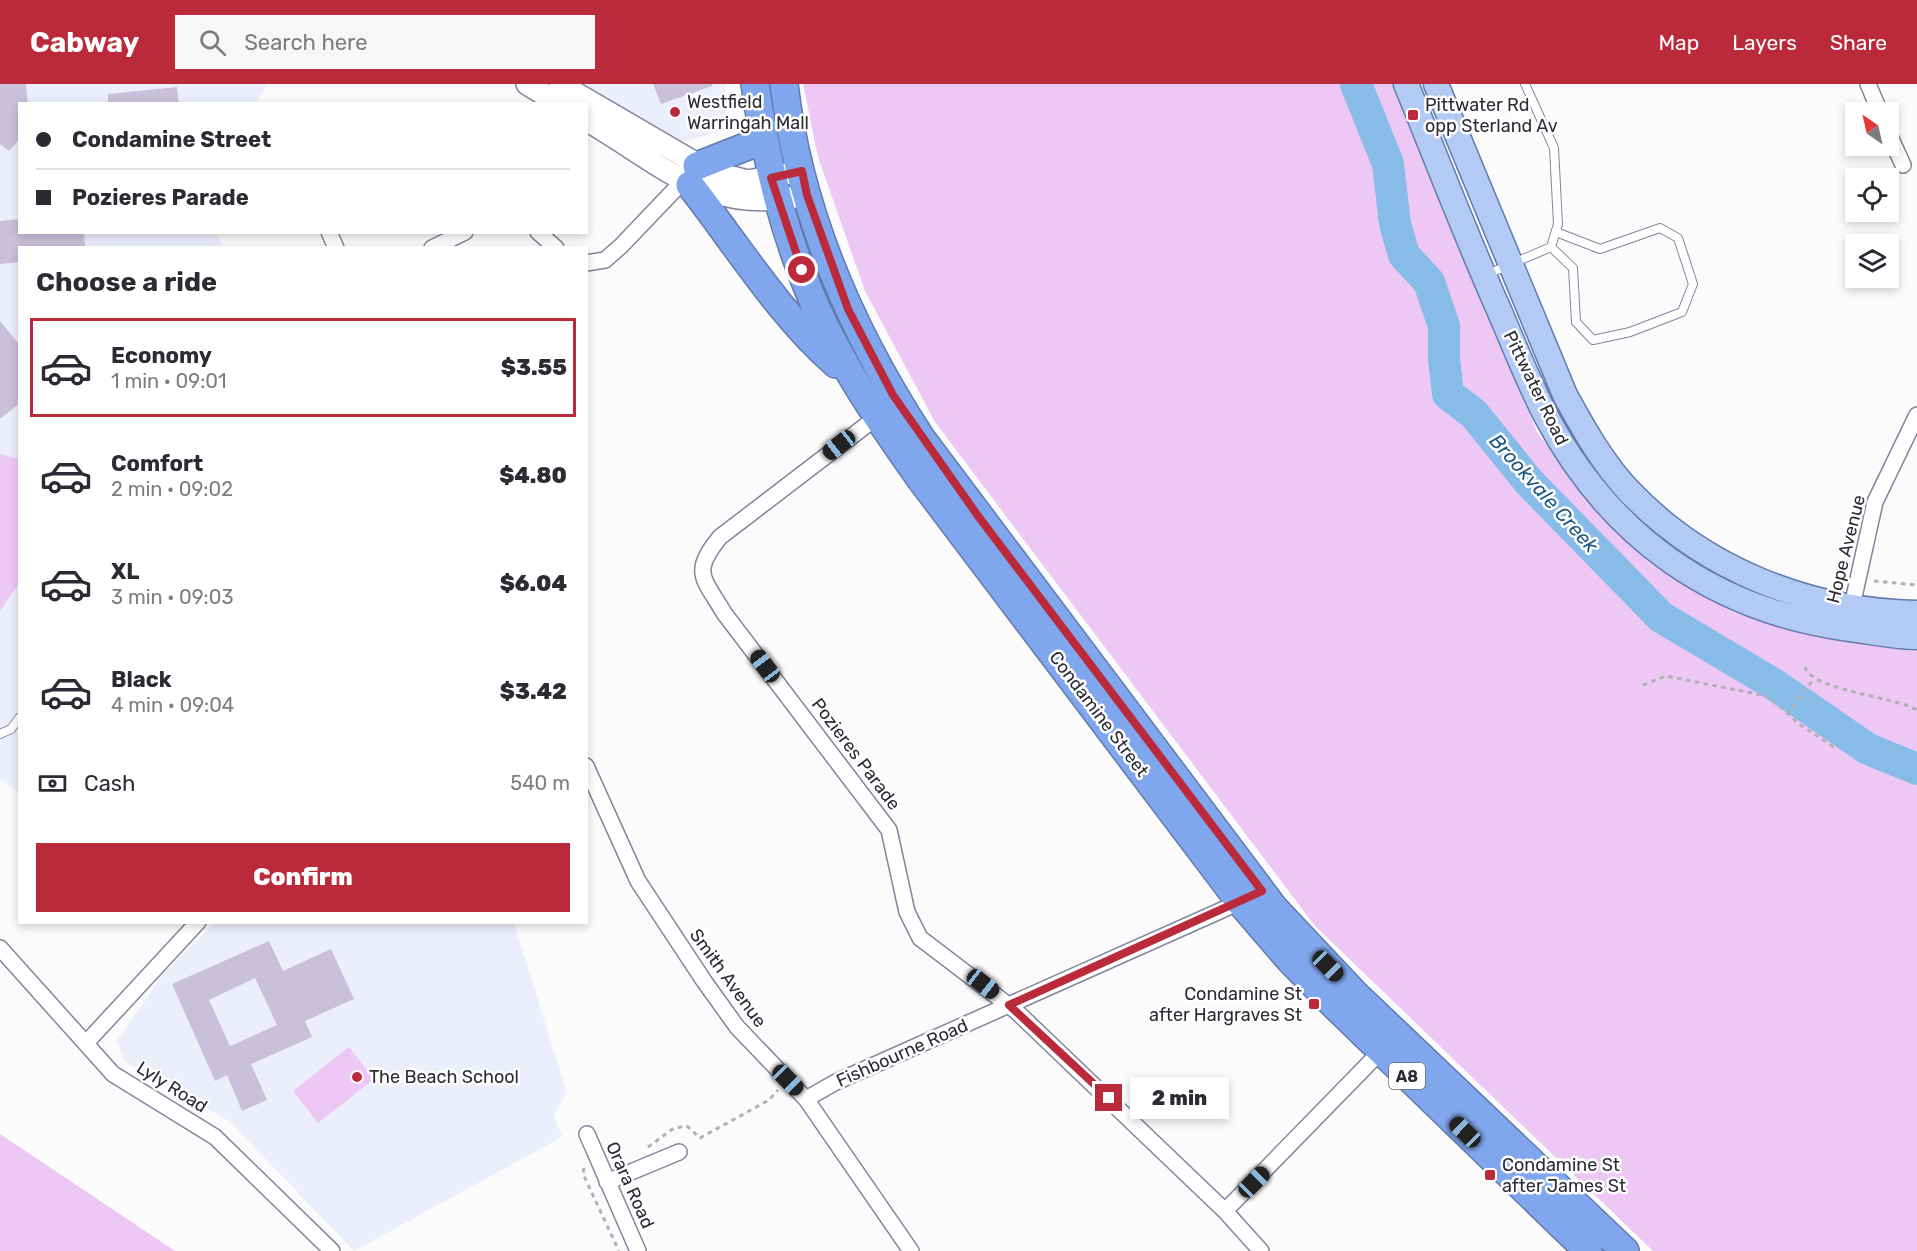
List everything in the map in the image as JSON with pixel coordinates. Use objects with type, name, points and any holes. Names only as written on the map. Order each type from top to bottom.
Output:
[{"type":"highway","name":"Condamine Street","points":[[755,84],[763,140],[775,190],[816,308],[855,381],[919,477],[1251,896],[1314,952],[1355,994],[1582,1241]]},
{"type":"highway","name":"Condamine Street","points":[[784,84],[804,183],[848,309],[893,395],[921,438],[1251,896],[1289,959],[1381,1051],[1582,1241],[1624,1251]]},
{"type":"highway","points":[[763,140],[690,177],[817,347],[855,381]]},
{"type":"main road","name":"Pittwater Road","points":[[1406,84],[1483,275],[1545,415],[1593,488],[1622,522],[1687,573],[1736,600],[1794,620],[1917,613]]},
{"type":"main road","name":"Pittwater Road","points":[[1436,84],[1565,395],[1590,439],[1628,489],[1677,533],[1713,557],[1793,594],[1821,603],[1849,618],[1917,637]]},
{"type":"street","points":[[527,84],[557,102]]},
{"type":"street","points":[[560,84],[585,102]]},
{"type":"street","points":[[1868,84],[1876,102]]},
{"type":"street","points":[[588,104],[690,177]]},
{"type":"street","points":[[588,121],[726,197],[804,183]]},
{"type":"street","points":[[1899,156],[1903,165]]},
{"type":"street","points":[[588,263],[605,260],[690,177]]},
{"type":"street","points":[[436,246],[461,234]]},
{"type":"street","points":[[540,234],[554,246]]},
{"type":"street","name":"Hope Avenue","points":[[1849,618],[1875,502],[1917,415]]},
{"type":"street","name":"Pozieres Parade","points":[[877,417],[720,537],[704,557],[702,576],[724,613],[889,830],[907,912],[920,938],[1009,1005],[1225,1211],[1261,1251]]},
{"type":"street","name":"Smith Avenue","points":[[588,770],[638,881],[737,1027],[807,1099],[911,1251]]},
{"type":"street","name":"Fishbourne Road","points":[[807,1099],[836,1082],[1251,896]]},
{"type":"street","points":[[87,1042],[196,924]]},
{"type":"street","name":"Lyly Road","points":[[0,948],[87,1042],[113,1074],[215,1137],[332,1251]]},
{"type":"street","points":[[1225,1211],[1381,1051]]},
{"type":"street","name":"Orara Road","points":[[587,1134],[638,1251]]},
{"type":"street","points":[[607,1182],[679,1152]]},
{"type":"lane","points":[[1483,275],[1551,247],[1558,224],[1554,148],[1525,84]]},
{"type":"lane","points":[[1551,247],[1573,268],[1576,322],[1593,340],[1630,332],[1682,312],[1694,284],[1678,238],[1660,228],[1600,249],[1556,232]]},
{"type":"lane","points":[[0,734],[11,729],[18,720]]},
{"type":"path","points":[[1859,578],[1917,585]]},
{"type":"path","points":[[1805,667],[1814,679],[1865,696],[1898,702],[1917,710]]},
{"type":"path","points":[[1643,685],[1666,676],[1762,695],[1772,699],[1787,714],[1834,747]]},
{"type":"path","points":[[1787,714],[1814,679]]},
{"type":"path","name":"Orara Road","points":[[645,1149],[674,1128],[687,1126],[700,1138],[768,1100],[788,1080]]},
{"type":"path","name":"Orara Road","points":[[584,1168],[583,1174],[618,1251]]},
{"type":"shaded area","points":[[0,84],[267,84],[258,102],[18,102],[18,234],[216,234],[222,246],[18,246],[18,792],[0,779]]},
{"type":"shaded area","name":"Westfield Warringah Mall","points":[[585,84],[725,84],[725,130],[686,141],[651,131]]},
{"type":"shaded area","points":[[803,84],[1397,84],[1537,432],[1587,500],[1648,561],[1735,613],[1858,641],[1917,642],[1917,1251],[1653,1251],[1315,926],[935,422],[865,291],[818,157]]},
{"type":"shaded area","points":[[0,454],[18,459],[18,584],[0,611]]},
{"type":"shaded area","name":"The Beach School","points":[[213,924],[514,924],[567,1093],[554,1115],[562,1137],[354,1251],[229,1121],[124,1061],[117,1040],[165,972]]},
{"type":"shaded area","points":[[349,1047],[374,1079],[318,1123],[293,1091]]},
{"type":"shaded area","points":[[0,1134],[175,1251],[0,1251]]},
{"type":"building","points":[[0,84],[26,84],[28,102],[18,102],[18,141],[9,151],[0,144]]},
{"type":"building","points":[[653,84],[712,84],[712,86],[661,104]]},
{"type":"building","points":[[177,87],[179,102],[108,102],[108,94]]},
{"type":"building","points":[[18,219],[18,234],[84,234],[85,246],[18,246],[18,262],[0,264],[0,221]]},
{"type":"building","points":[[0,321],[18,343],[18,405],[0,419]]},
{"type":"building","points":[[269,941],[283,971],[331,949],[354,999],[305,1021],[312,1037],[251,1064],[267,1100],[242,1111],[227,1075],[215,1081],[172,984]],"holes":[[[255,978],[277,1025],[230,1046],[209,1000]]]},
{"type":"waterway","name":"Brookvale Creek","points":[[1356,84],[1388,164],[1395,224],[1404,255],[1429,282],[1444,326],[1444,359],[1448,394],[1474,414],[1529,482],[1661,617],[1772,683],[1868,749],[1917,769]]},
{"type":"place","name":"Westfield Warringah Mall","points":[[675,112]]},
{"type":"place","name":"Pittwater Rd opp Sterland Av","points":[[1413,115]]},
{"type":"place","name":"Condamine St after Hargraves St","points":[[1314,1004]]},
{"type":"place","name":"The Beach School","points":[[357,1077]]},
{"type":"place","name":"Condamine St after James St","points":[[1490,1175]]},
{"type":"route","points":[[802,270],[771,178],[802,171],[807,195],[848,309],[893,395],[921,438],[978,516],[1262,891],[1009,1005],[1109,1098]]}]
